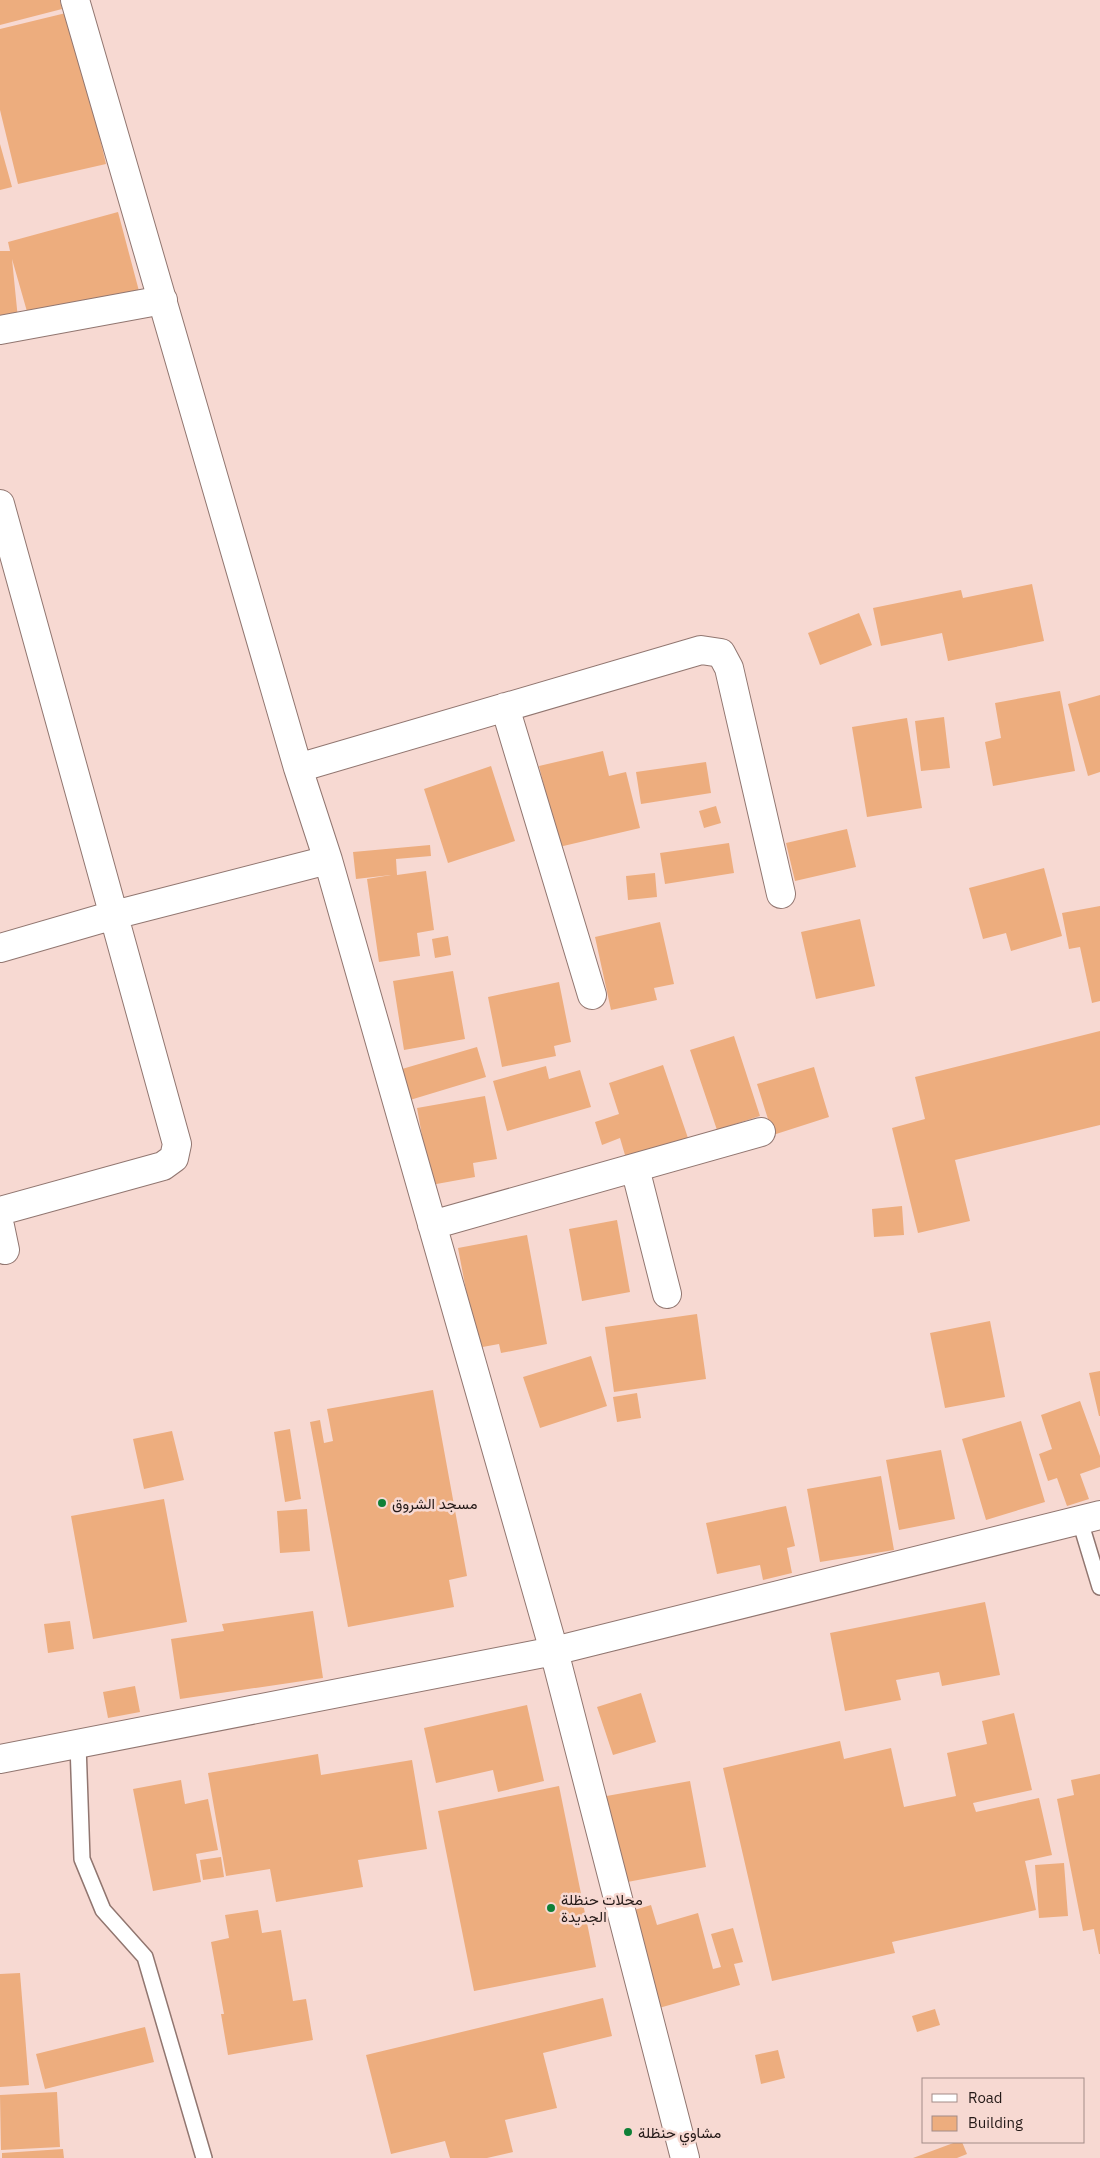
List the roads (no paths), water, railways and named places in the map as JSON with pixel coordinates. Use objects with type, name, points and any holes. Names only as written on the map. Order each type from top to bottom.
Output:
[{"type":"street","points":[[75,0],[298,768],[328,860],[554,1651],[685,2158]]},
{"type":"street","points":[[0,330],[163,300]]},
{"type":"street","points":[[0,504],[176,1144],[174,1158],[163,1166],[0,1211]]},
{"type":"street","points":[[298,768],[701,650],[721,653],[729,668],[780,894]]},
{"type":"street","points":[[505,707],[592,995]]},
{"type":"street","points":[[0,948],[114,915],[328,860]]},
{"type":"street","points":[[432,1225],[761,1132]]},
{"type":"street","points":[[635,1168],[668,1294]]},
{"type":"street","points":[[0,1759],[554,1651],[1090,1518]]},
{"type":"lane","points":[[1090,1518],[1100,1587]]},
{"type":"lane","points":[[78,1744],[82,1859],[103,1910],[145,1957],[204,2158]]},
{"type":"place","name":"مسجد الشروق","points":[[382,1503]]},
{"type":"place","name":"محلات حنظلة الجديدة","points":[[551,1908]]},
{"type":"place","name":"مشاوي حنظلة","points":[[628,2132]]}]
